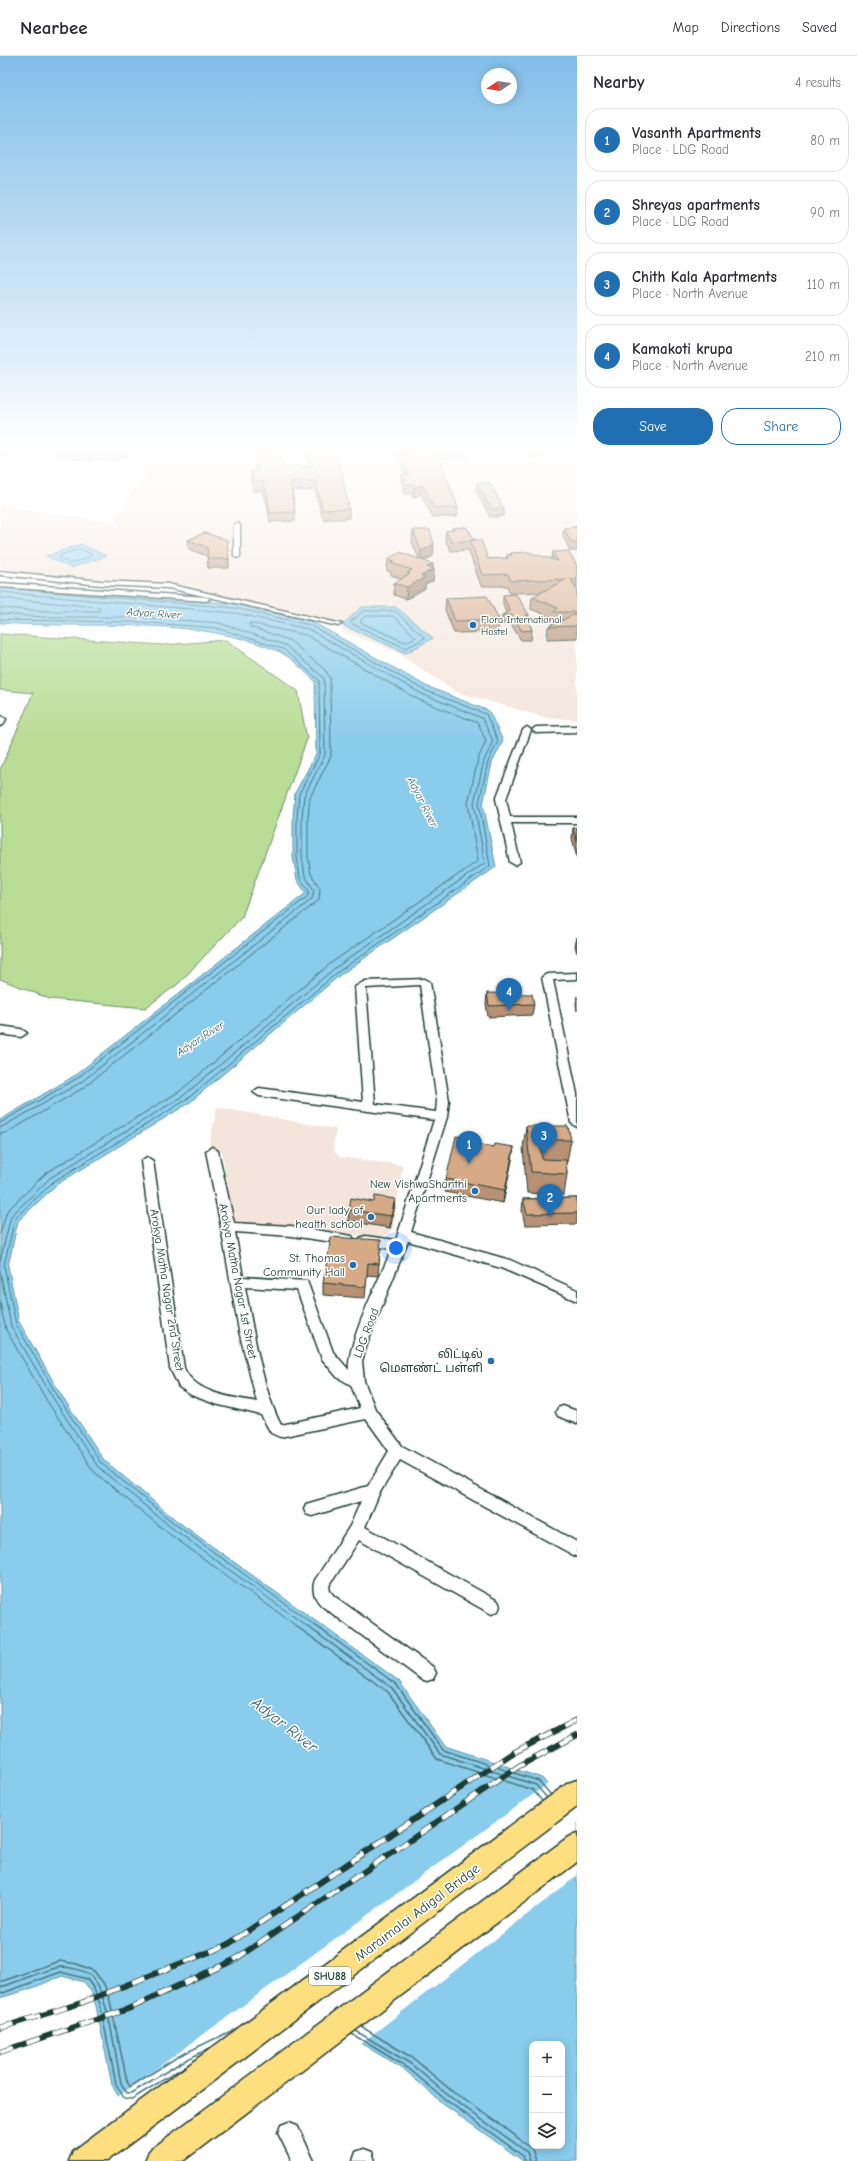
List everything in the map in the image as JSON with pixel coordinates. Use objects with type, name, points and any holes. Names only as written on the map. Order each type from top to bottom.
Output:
[{"type":"main road","name":"Maraimalai Adigal Bridge","points":[[83,2161],[577,1792]]},
{"type":"main road","points":[[159,2161],[577,1846]]},
{"type":"street","points":[[237,548],[237,556]]},
{"type":"street","points":[[0,573],[101,583],[168,586],[338,624]]},
{"type":"street","points":[[0,585],[238,601]]},
{"type":"street","points":[[0,718],[2,719],[0,723]]},
{"type":"street","points":[[515,862],[501,799],[532,730],[576,731]]},
{"type":"street","points":[[505,820],[577,820]]},
{"type":"street","points":[[577,976],[547,977],[577,1123]]},
{"type":"street","name":"LDG Road","points":[[370,1108],[360,987],[365,984],[425,982],[443,1100],[441,1117],[402,1240],[354,1361],[357,1381],[368,1412],[397,1452],[577,1550]]},
{"type":"street","points":[[0,1030],[21,1032]]},
{"type":"street","points":[[259,1092],[441,1117]]},
{"type":"street","name":"Arokya Matha Nagar 1st Street","points":[[212,1151],[228,1227],[246,1331],[266,1410]]},
{"type":"street","name":"Arokya Matha Nagar 2nd Street","points":[[147,1161],[177,1368],[181,1379],[199,1392],[266,1410]]},
{"type":"street","points":[[228,1227],[402,1240],[506,1264],[577,1296]]},
{"type":"street","points":[[238,1282],[302,1285],[327,1355],[342,1373],[357,1381]]},
{"type":"street","points":[[266,1410],[276,1429],[280,1431],[368,1412]]},
{"type":"street","points":[[563,1412],[577,1418]]},
{"type":"street","points":[[397,1452],[373,1490],[356,1530],[321,1585],[322,1594],[328,1601],[427,1673]]},
{"type":"street","points":[[312,1509],[373,1490]]},
{"type":"street","points":[[356,1530],[492,1606]]},
{"type":"street","points":[[289,2133],[303,2161]]},
{"type":"shaded area","points":[[0,548],[577,548],[577,720],[544,717],[457,692],[395,652],[341,630],[343,625],[171,585],[97,582],[29,574],[0,568]]},
{"type":"shaded area","points":[[217,1107],[336,1129],[333,1149],[339,1157],[403,1165],[393,1229],[383,1237],[234,1224],[222,1152],[209,1145]]},
{"type":"green space","points":[[0,634],[163,645],[226,640],[298,691],[307,739],[242,917],[178,984],[145,1008],[50,999],[0,979],[0,770],[33,693],[0,690]]},
{"type":"water","points":[[69,548],[90,548],[106,556],[71,568],[46,556]]},
{"type":"water","name":"Adyar River","points":[[0,583],[236,604],[311,621],[426,686],[489,711],[503,741],[492,763],[483,804],[496,867],[340,975],[189,1103],[56,1185],[18,1221],[8,1266],[19,1322],[60,1393],[104,1460],[177,1521],[399,1681],[445,1746],[542,1778],[577,1820],[577,2161],[523,2161],[443,2104],[406,2071],[367,2047],[345,2034],[290,2023],[121,2101],[112,2085],[96,2006],[91,1991],[84,1982],[62,1976],[30,1989],[0,1998],[0,1120],[74,1076],[306,893],[297,880],[293,857],[293,817],[295,793],[316,754],[315,681],[294,661],[280,652],[247,640],[213,632],[178,628],[142,626],[35,625],[0,623]]},
{"type":"water","points":[[362,607],[396,607],[433,638],[406,653],[342,625]]},
{"type":"pier","points":[[549,1783],[577,1817],[577,1876],[359,2045],[344,2036],[290,2025],[259,2036],[133,2105],[120,2103],[116,2098]]},
{"type":"building","points":[[207,548],[228,548],[229,559],[208,559]]},
{"type":"building","points":[[473,548],[484,548],[488,559],[508,558],[507,555],[512,555],[511,553],[528,552],[558,561],[553,552],[568,551],[577,566],[577,579],[571,579],[577,590],[577,612],[554,612],[558,608],[532,597],[567,579],[511,581],[508,574],[482,575]]},
{"type":"building","points":[[400,552],[433,564],[427,567],[434,569],[421,576],[426,577],[407,587],[394,583],[410,574],[407,573],[412,570],[391,563],[395,561],[388,559]]},
{"type":"building","points":[[516,594],[529,615],[526,615],[532,630],[522,631],[512,615],[502,615],[510,611],[503,595]]},
{"type":"building","points":[[487,596],[499,619],[455,621],[446,598]]},
{"type":"building","points":[[577,613],[577,626],[548,627]]},
{"type":"building","points":[[573,828],[577,828],[577,842]]},
{"type":"building","points":[[487,993],[532,994],[534,1004],[489,1006]]},
{"type":"building","points":[[526,1126],[568,1126],[571,1140],[540,1140],[542,1159],[566,1160],[567,1174],[531,1172]]},
{"type":"building","points":[[456,1136],[475,1139],[474,1144],[494,1147],[495,1144],[514,1147],[505,1190],[446,1179]]},
{"type":"building","points":[[375,1196],[395,1199],[391,1216],[349,1210],[351,1198],[374,1202]]},
{"type":"building","points":[[577,1198],[577,1213],[527,1214],[523,1199]]},
{"type":"building","name":"St. Thomas Community Hall","points":[[331,1237],[381,1240],[379,1264],[368,1263],[366,1287],[323,1283]]},
{"type":"railway","points":[[0,2028],[81,2003],[227,1945],[511,1754],[577,1720]]},
{"type":"railway","points":[[0,2052],[128,2009],[234,1960],[519,1766],[577,1735]]},
{"type":"place","name":"Flora International Hostel","points":[[473,625]]},
{"type":"place","name":"Kamakoti krupa","points":[[509,1011]]},
{"type":"place","name":"Chith Kala Apartments","points":[[544,1155]]},
{"type":"place","name":"Vasanth Apartments","points":[[469,1164]]},
{"type":"place","name":"New VishwaShanthi Apartments","points":[[475,1191]]},
{"type":"place","name":"Our lady of health school","points":[[371,1217]]},
{"type":"place","name":"Shreyas apartments","points":[[550,1217]]},
{"type":"place","name":"St. Thomas Community Hall","points":[[353,1265]]},
{"type":"place","name":"லிட்டில் மௌண்ட் பள்ளி","points":[[491,1361]]}]
